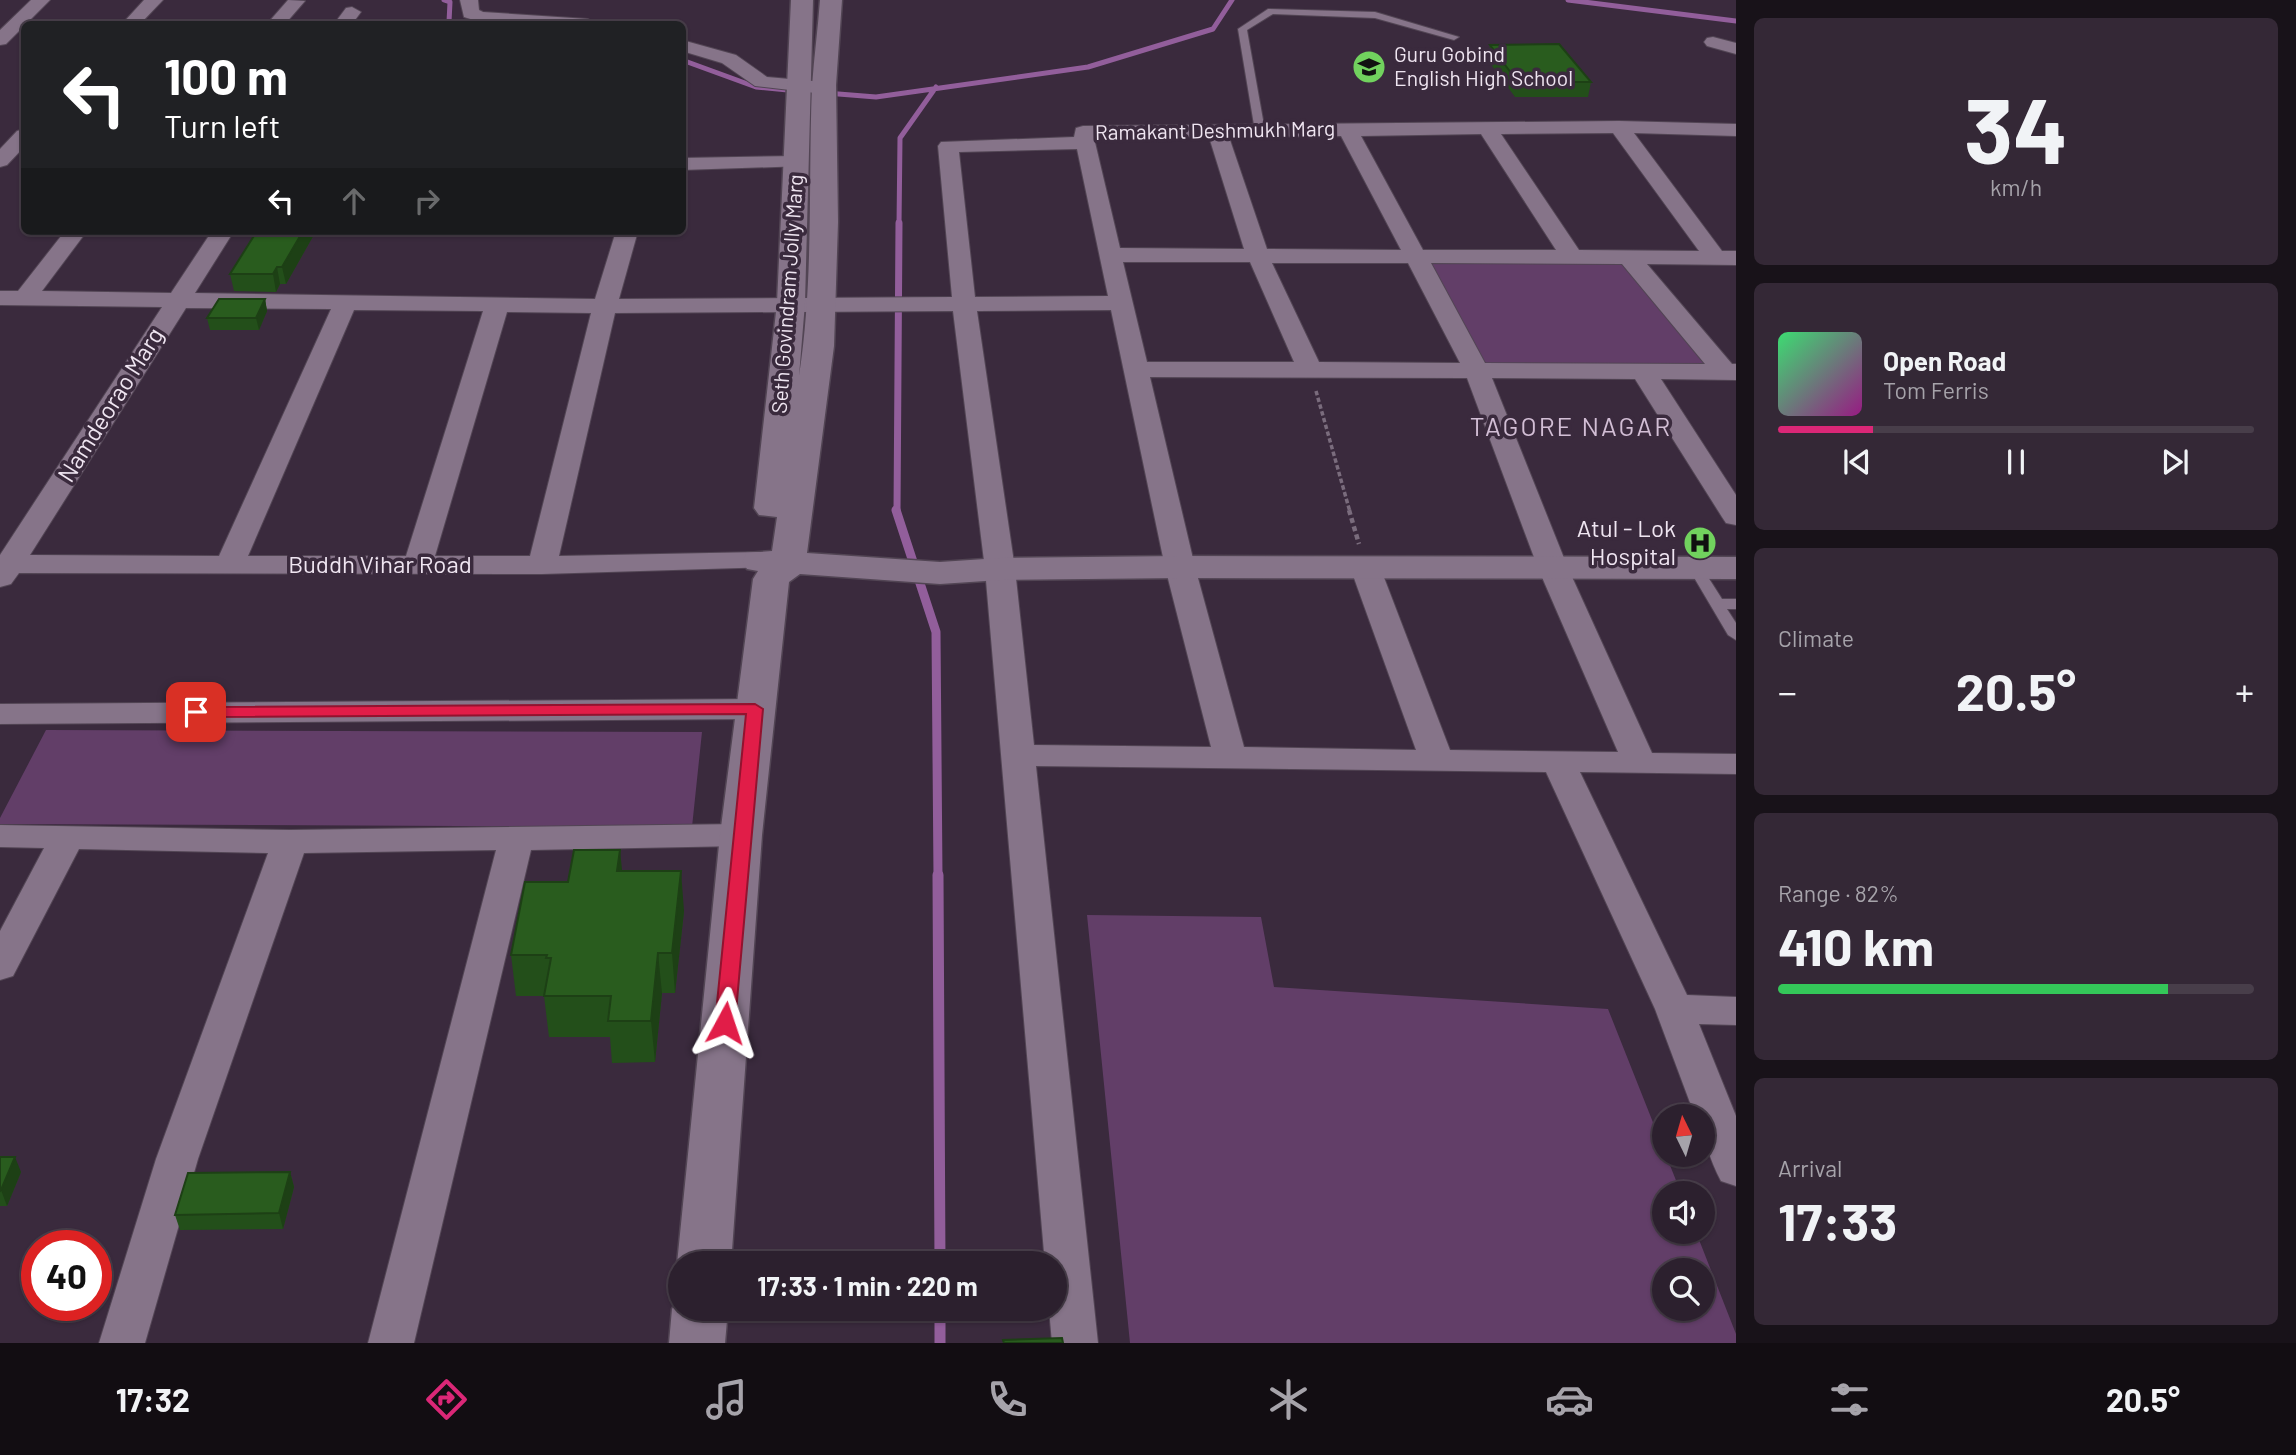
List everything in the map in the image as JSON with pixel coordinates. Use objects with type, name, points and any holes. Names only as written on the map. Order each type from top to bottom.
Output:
[{"type":"street","points":[[1,37],[41,0]]},
{"type":"street","points":[[134,21],[155,0]]},
{"type":"street","points":[[469,0],[470,13],[480,17],[541,21]]},
{"type":"street","name":"Seth Govindram Jolly Marg","points":[[773,567],[768,533],[791,303],[797,162],[811,96],[802,0]]},
{"type":"street","points":[[705,1251],[741,835],[755,709],[773,567],[819,346],[821,303],[811,96],[831,0]]},
{"type":"street","points":[[279,21],[296,1]]},
{"type":"street","points":[[1,37],[21,36]]},
{"type":"street","points":[[1713,42],[1736,49]]},
{"type":"street","points":[[686,46],[729,59],[762,82],[811,96]]},
{"type":"street","points":[[1619,127],[1726,258]]},
{"type":"street","name":"Ramakant Deshmukh Marg","points":[[1230,757],[1180,567],[1083,132],[1619,127],[1736,130]]},
{"type":"street","points":[[1487,128],[1572,257]]},
{"type":"street","points":[[1348,130],[1413,256],[1477,370],[1553,568],[1640,764]]},
{"type":"street","points":[[1217,131],[1258,256],[1310,370]]},
{"type":"street","points":[[0,161],[13,140]]},
{"type":"street","points":[[1075,1343],[1000,569],[953,302],[948,146],[1086,143]]},
{"type":"street","points":[[686,164],[797,162]]},
{"type":"street","points":[[25,298],[73,235]]},
{"type":"street","name":"Namdeorao Marg","points":[[3,569],[220,235]]},
{"type":"street","points":[[542,565],[605,306],[626,235]]},
{"type":"street","points":[[1110,255],[1726,258]]},
{"type":"street","points":[[1629,258],[1730,372]]},
{"type":"street","points":[[0,298],[605,306],[1121,303]]},
{"type":"street","points":[[229,565],[346,302]]},
{"type":"street","points":[[418,565],[497,304]]},
{"type":"street","points":[[1137,369],[1730,372]]},
{"type":"street","points":[[1643,371],[1736,517]]},
{"type":"street","name":"Buddh Vihar Road","points":[[3,569],[229,565],[773,567]]},
{"type":"street","points":[[773,567],[940,573],[1000,569],[1180,567],[1736,569]]},
{"type":"street","points":[[1365,568],[1437,761]]},
{"type":"street","points":[[0,713],[755,709]]},
{"type":"street","points":[[1019,755],[1559,764],[1736,764]]},
{"type":"street","points":[[1559,764],[1674,1009],[1736,1169]]},
{"type":"street","points":[[0,836],[290,842],[741,835]]},
{"type":"street","points":[[0,967],[68,836]]},
{"type":"street","points":[[391,1343],[516,840]]},
{"type":"street","points":[[122,1343],[132,1318],[177,1159],[290,842]]},
{"type":"street","points":[[1674,1009],[1736,1011]]},
{"type":"street","points":[[697,1343],[699,1321]]},
{"type":"lane","points":[[1260,131],[1242,29],[1271,11],[1375,15],[1454,37]]},
{"type":"lane","points":[[1696,569],[1736,635]]},
{"type":"lane","points":[[1717,604],[1736,604]]},
{"type":"path","points":[[1310,370],[1365,568]]},
{"type":"shaded area","points":[[1413,256],[1629,258],[1725,372],[1477,371]]},
{"type":"shaded area","points":[[46,730],[702,732],[692,827],[0,824],[0,818]]},
{"type":"shaded area","points":[[1087,915],[1261,917],[1274,987],[1608,1009],[1652,1120],[1652,1167],[1671,1167],[1676,1181],[1652,1181],[1652,1244],[1701,1244],[1706,1258],[1652,1258],[1652,1321],[1715,1321],[1715,1280],[1736,1334],[1736,1343],[1130,1343]]},
{"type":"building","points":[[1559,44],[1591,82],[1518,82],[1490,45]]},
{"type":"building","points":[[254,235],[301,235],[282,267],[277,267],[273,274],[230,274]]},
{"type":"building","points":[[219,299],[265,299],[256,318],[207,318]]},
{"type":"building","points":[[574,850],[620,850],[617,871],[681,871],[672,953],[658,953],[651,1021],[608,1021],[611,996],[544,996],[551,958],[546,958],[547,955],[511,955],[525,882],[568,882]]},
{"type":"building","points":[[0,1157],[15,1157],[0,1191]]},
{"type":"building","points":[[290,1172],[279,1213],[175,1215],[188,1173]]},
{"type":"building","points":[[1062,1338],[1063,1343],[1004,1343],[1003,1340]]},
{"type":"waterway","points":[[444,0],[450,2],[449,21]]},
{"type":"waterway","points":[[935,89],[1088,67],[1213,29],[1232,0]]},
{"type":"waterway","points":[[1568,0],[1736,21]]},
{"type":"waterway","points":[[686,61],[756,87],[798,91]]},
{"type":"waterway","points":[[826,93],[876,97],[935,89]]},
{"type":"waterway","points":[[899,225],[900,138],[935,89]]},
{"type":"waterway","points":[[897,512],[899,223]]},
{"type":"waterway","points":[[896,510],[936,632],[938,877]]},
{"type":"waterway","points":[[938,875],[940,1251]]},
{"type":"waterway","points":[[940,1321],[940,1343]]},
{"type":"place","name":"Guru Gobind English High School","points":[[1369,67]]},
{"type":"place","name":"Atul - Lok Hospital","points":[[1700,543]]},
{"type":"district","name":"TAGORE NAGAR","points":[[1571,427]]},
{"type":"route","points":[[196,712],[755,709],[725,1023]]}]
